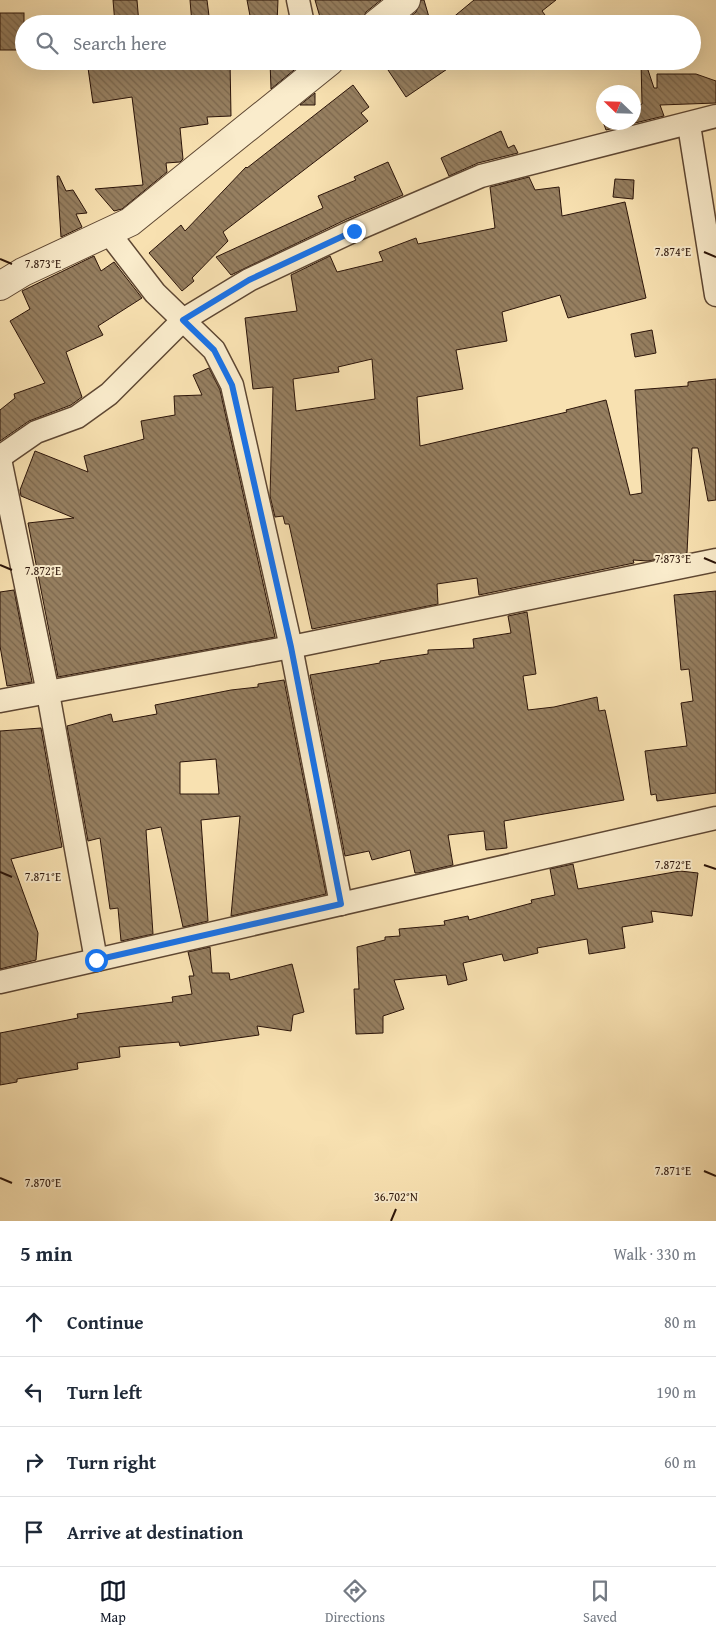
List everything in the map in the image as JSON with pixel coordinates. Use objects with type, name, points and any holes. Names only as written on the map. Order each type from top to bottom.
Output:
[{"type":"street","points":[[298,0],[301,15]]},
{"type":"street","points":[[387,15],[406,0]]},
{"type":"street","points":[[0,286],[23,272],[130,222],[313,70]]},
{"type":"street","points":[[96,960],[48,692],[0,458],[36,432],[77,417],[109,394],[183,320],[249,280],[354,231],[481,176],[689,125],[716,116]]},
{"type":"street","points":[[689,125],[716,294]]},
{"type":"street","points":[[108,232],[155,293],[214,350],[232,385],[291,647],[341,904]]},
{"type":"street","points":[[0,701],[291,647],[716,560]]},
{"type":"street","points":[[0,982],[716,818]]},
{"type":"building","points":[[113,0],[137,0],[138,15],[114,15]]},
{"type":"building","points":[[190,0],[207,0],[209,15],[191,15]]},
{"type":"building","points":[[247,0],[278,0],[277,15],[250,15]]},
{"type":"building","points":[[315,0],[381,0],[365,15],[319,15]]},
{"type":"building","points":[[421,0],[424,0],[428,15],[412,15],[416,12]]},
{"type":"building","points":[[474,0],[556,0],[542,11],[545,15],[456,15]]},
{"type":"building","points":[[0,13],[24,13],[24,15],[15,15],[15,50],[0,50]]},
{"type":"building","points":[[88,70],[230,70],[231,116],[207,117],[208,124],[180,128],[183,159],[180,162],[166,163],[167,172],[122,209],[114,211],[95,189],[143,185],[132,97],[93,103]]},
{"type":"building","points":[[270,70],[294,70],[271,89]]},
{"type":"building","points":[[388,70],[446,70],[406,97]]},
{"type":"building","points":[[641,70],[648,70],[654,88],[657,88],[657,74],[696,74],[716,81],[716,103],[660,105],[664,116],[641,122]]},
{"type":"building","points":[[353,85],[369,107],[361,113],[368,121],[223,232],[228,241],[192,278],[194,281],[182,291],[149,253],[181,225],[185,231],[246,167]]},
{"type":"building","points":[[315,93],[315,105],[300,105]]},
{"type":"building","points":[[501,131],[508,148],[514,145],[518,153],[478,163],[449,176],[441,158]]},
{"type":"building","points":[[388,162],[403,195],[347,219],[231,275],[216,257],[323,208],[318,196],[356,180],[354,177]]},
{"type":"building","points":[[57,176],[59,176],[66,191],[73,190],[87,213],[76,214],[82,227],[61,237]]},
{"type":"building","points":[[529,177],[535,190],[559,187],[562,216],[625,202],[646,298],[568,318],[560,295],[502,312],[507,341],[456,350],[463,389],[417,397],[420,446],[567,412],[566,410],[606,400],[630,495],[642,493],[635,390],[688,386],[688,382],[716,379],[716,500],[708,501],[698,448],[692,448],[687,553],[648,561],[633,560],[634,563],[479,595],[477,578],[437,584],[438,604],[312,629],[289,524],[285,524],[283,516],[275,517],[270,496],[273,387],[253,389],[245,318],[297,311],[291,275],[330,256],[337,272],[383,261],[379,252],[416,238],[418,244],[495,228],[490,187]],"holes":[[[372,359],[375,399],[296,411],[293,379],[339,372],[338,367]]]},
{"type":"building","points":[[615,179],[634,180],[633,199],[613,197]]},
{"type":"building","points":[[94,256],[101,271],[114,262],[142,298],[98,326],[103,335],[66,352],[82,397],[71,405],[29,421],[0,441],[0,410],[15,398],[14,394],[45,383],[10,321],[30,309],[22,291]]},
{"type":"building","points":[[652,330],[656,353],[635,357],[631,334]]},
{"type":"building","points":[[209,368],[220,390],[275,637],[58,677],[28,523],[74,518],[21,496],[20,490],[35,451],[88,472],[84,456],[144,439],[141,421],[175,415],[174,396],[202,395],[193,375]]},
{"type":"building","points":[[14,590],[32,682],[7,686],[0,646],[0,592]]},
{"type":"building","points":[[716,591],[716,793],[657,801],[656,794],[651,795],[645,751],[687,746],[681,703],[693,701],[689,669],[681,670],[674,595]]},
{"type":"building","points":[[527,612],[536,674],[523,676],[528,710],[554,707],[597,697],[599,711],[605,710],[624,800],[504,821],[507,848],[486,850],[484,831],[448,835],[453,865],[418,873],[415,873],[410,850],[372,860],[369,851],[345,856],[310,675],[380,663],[380,661],[428,654],[428,650],[474,648],[473,639],[511,633],[508,616]]},
{"type":"building","points":[[284,680],[326,894],[231,916],[240,816],[201,820],[208,921],[183,927],[161,827],[146,830],[153,934],[121,941],[118,908],[110,909],[100,838],[88,841],[67,726],[111,714],[113,722],[157,714],[155,705],[231,690],[258,687],[258,684]],"holes":[[[216,759],[219,794],[180,794],[180,762]]]},
{"type":"building","points":[[41,728],[62,847],[11,859],[38,933],[36,960],[0,969],[0,731]]},
{"type":"building","points":[[573,864],[578,889],[680,871],[698,873],[692,916],[651,911],[653,922],[622,927],[625,948],[589,954],[587,939],[537,948],[538,953],[504,961],[502,954],[463,963],[467,980],[448,985],[446,975],[394,980],[404,1009],[383,1016],[383,1033],[356,1034],[354,989],[359,989],[357,947],[385,940],[385,937],[400,936],[399,929],[445,925],[444,921],[468,916],[469,920],[532,903],[531,900],[555,895],[550,869]]},
{"type":"building","points":[[210,947],[212,973],[229,973],[230,980],[292,964],[304,1012],[293,1015],[291,1031],[257,1026],[259,1035],[180,1046],[179,1042],[119,1047],[120,1057],[77,1063],[78,1069],[17,1079],[17,1082],[0,1085],[0,1033],[78,1018],[77,1014],[173,1002],[172,997],[192,994],[189,976],[194,976],[188,952]]},
{"type":"route","points":[[96,960],[341,904],[291,647],[232,385],[214,350],[183,320],[249,280],[354,231]]}]
